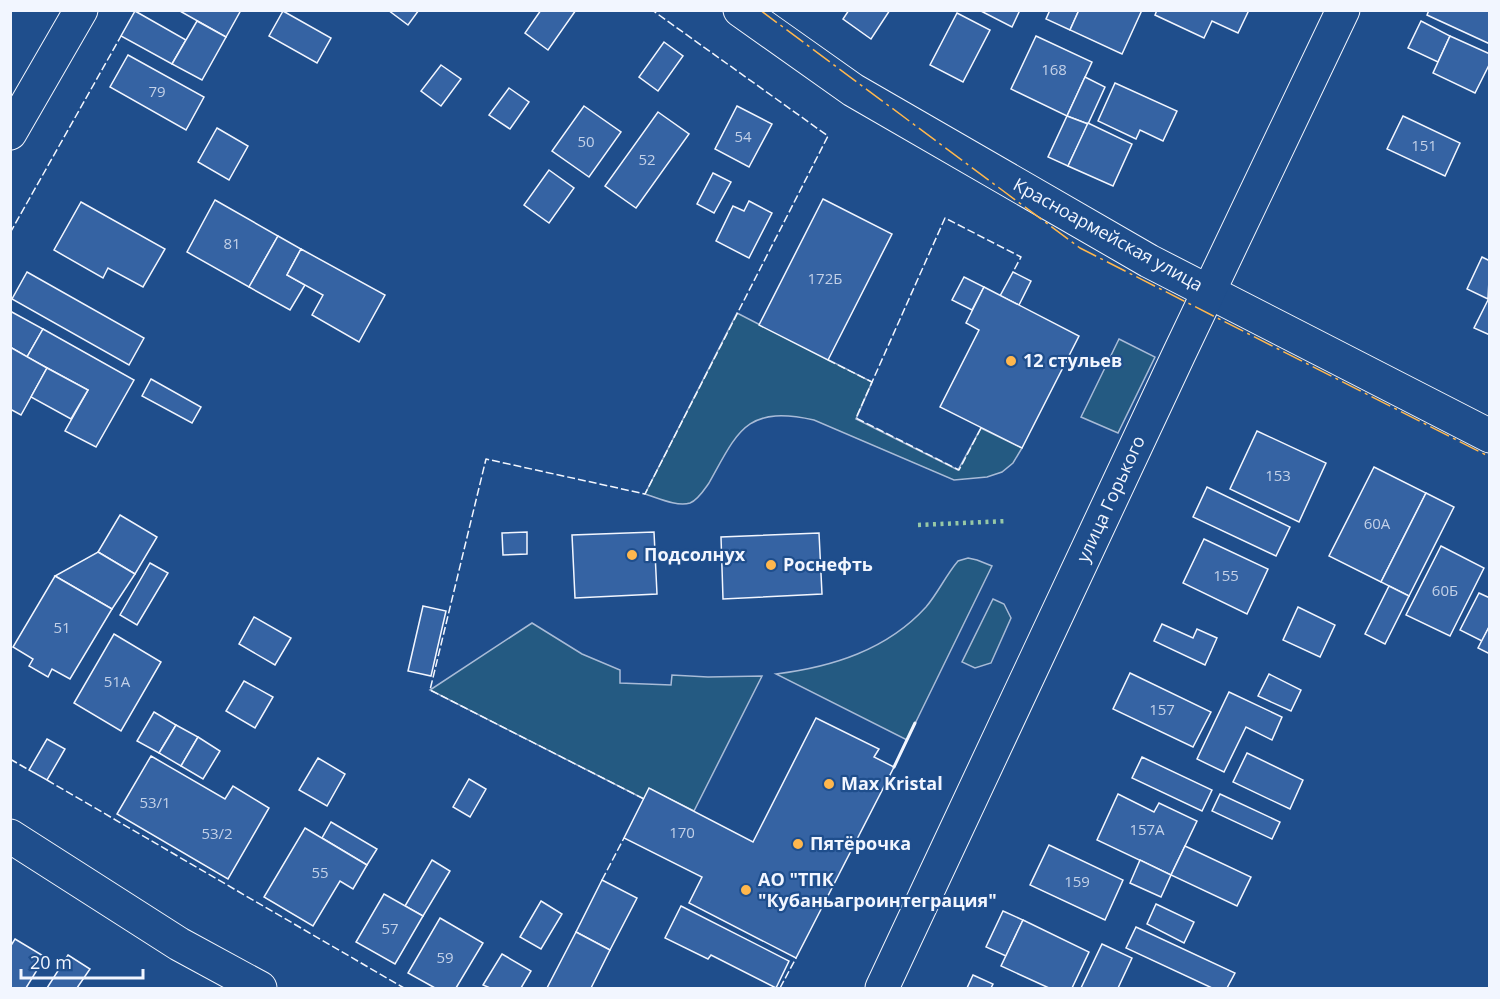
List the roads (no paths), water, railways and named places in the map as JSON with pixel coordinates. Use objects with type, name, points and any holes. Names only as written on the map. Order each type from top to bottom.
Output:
[{"type":"street","points":[[14,118],[81,10]]},
{"type":"street","name":"Красноармейская улица","points":[[740,10],[853,90],[1149,261],[1490,436]]},
{"type":"street","name":"улица Горького","points":[[882,988],[1343,10]]},
{"type":"street","points":[[10,836],[178,944],[260,988]]},
{"type":"place","name":"12 стульев","points":[[1011,361]]},
{"type":"place","name":"Подсолнух","points":[[632,555]]},
{"type":"place","name":"Роснефть","points":[[771,565]]},
{"type":"place","name":"Max Kristal","points":[[829,784]]},
{"type":"place","name":"Пятёрочка","points":[[798,844]]},
{"type":"place","name":"АО \"ТПК \"Кубаньагроинтеграция\"","points":[[746,890]]}]
